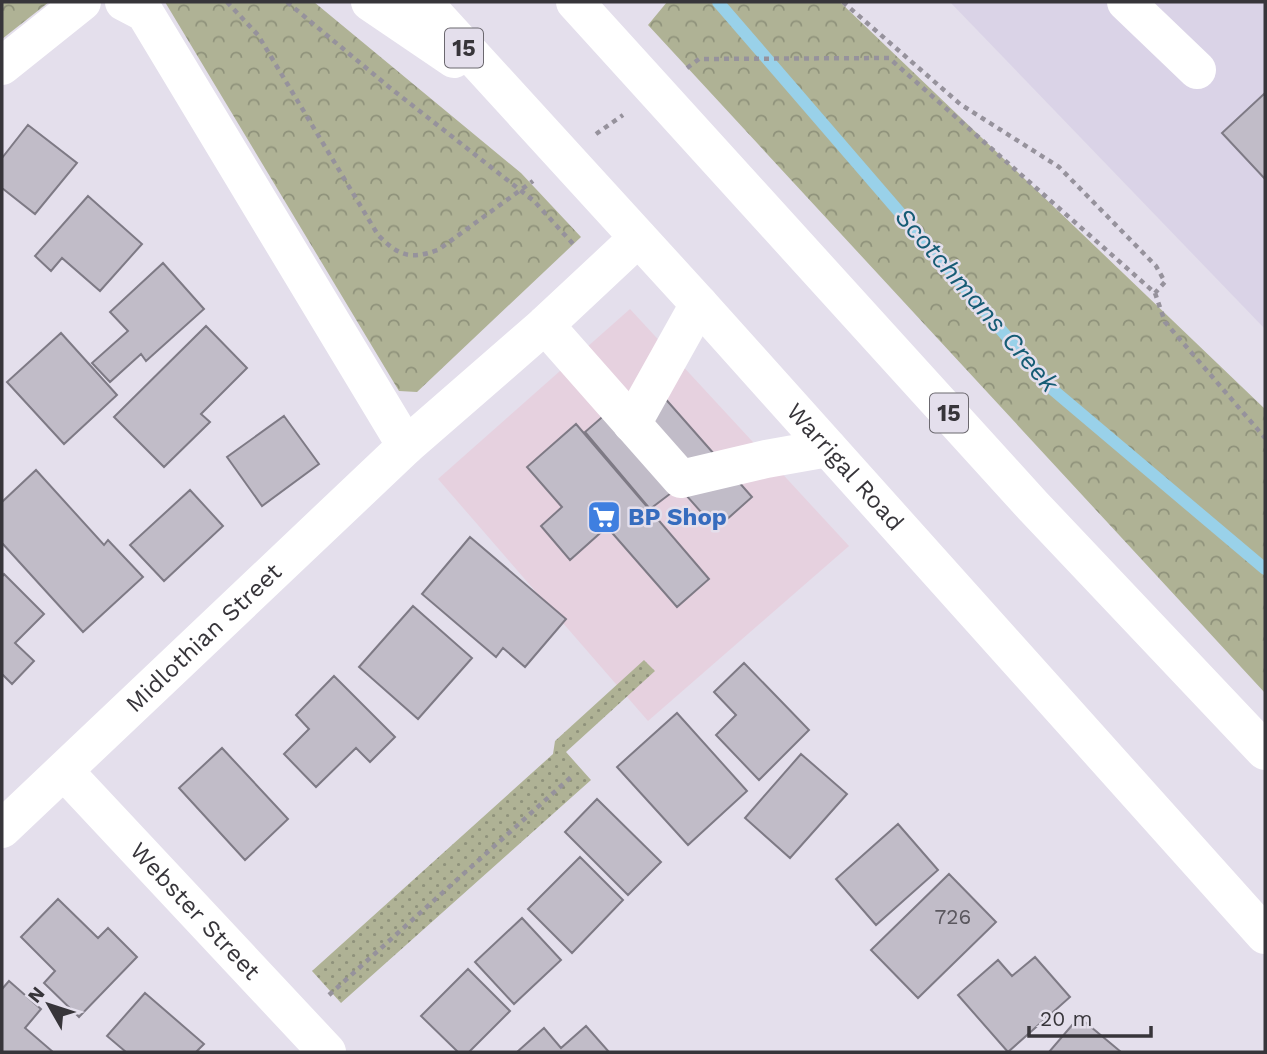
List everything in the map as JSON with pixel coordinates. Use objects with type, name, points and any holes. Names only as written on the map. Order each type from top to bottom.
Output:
[{"type":"main road","points":[[2,66],[82,2]]},
{"type":"main road","points":[[370,2],[505,94]]},
{"type":"main road","name":"Warrigal Road","points":[[423,2],[699,304],[1265,935]]},
{"type":"main road","name":"15","points":[[575,2],[1033,506],[1265,751]]},
{"type":"main road","points":[[603,2],[623,56]]},
{"type":"main road","points":[[1126,2],[1197,70]]},
{"type":"main road","points":[[135,7],[406,446]]},
{"type":"main road","name":"Midlothian Street","points":[[2,829],[406,446],[545,325],[638,239]]},
{"type":"main road","points":[[632,424],[699,304]]},
{"type":"main road","points":[[545,325],[681,479],[828,447]]},
{"type":"main road","name":"Webster Street","points":[[64,771],[327,1052]]},
{"type":"path","points":[[227,2],[258,35]]},
{"type":"path","points":[[287,2],[389,87],[534,201],[575,246]]},
{"type":"path","points":[[843,2],[960,104],[1059,167],[1156,266],[1165,282],[1155,293]]},
{"type":"path","points":[[1148,287],[1155,293],[1165,322],[1265,438]]},
{"type":"path","points":[[299,1022],[571,777]]},
{"type":"shaded area","points":[[950,2],[1265,2],[1265,329]]},
{"type":"shaded area","points":[[630,309],[849,546],[648,721],[438,479]]},
{"type":"green space","points":[[2,2],[49,2],[2,39]]},
{"type":"green space","points":[[165,2],[314,2],[521,173],[581,237],[417,392],[399,391]]},
{"type":"green space","points":[[667,2],[840,2],[1265,409],[1265,693],[648,25]]},
{"type":"green space","points":[[644,660],[655,671],[566,752],[591,780],[341,1003],[312,971],[553,754],[555,741]]},
{"type":"building","points":[[1265,93],[1265,179],[1222,133]]},
{"type":"building","points":[[28,125],[77,163],[35,214],[2,188],[2,158]]},
{"type":"building","points":[[88,196],[142,244],[100,291],[62,258],[51,271],[35,256]]},
{"type":"building","points":[[163,263],[204,309],[146,361],[141,354],[110,382],[92,363],[128,331],[110,312]]},
{"type":"building","points":[[206,326],[247,368],[201,414],[210,422],[164,467],[114,417]]},
{"type":"building","points":[[61,333],[117,395],[64,444],[7,382]]},
{"type":"building","points":[[647,378],[752,497],[716,529],[679,487],[650,509],[585,432]]},
{"type":"building","points":[[284,416],[319,464],[262,506],[227,457]]},
{"type":"building","name":"BP Shop","points":[[576,424],[709,579],[677,607],[607,527],[570,560],[541,526],[562,507],[527,467]]},
{"type":"building","points":[[36,470],[104,545],[108,540],[143,577],[83,632],[2,543],[2,502]]},
{"type":"building","points":[[190,490],[223,526],[164,581],[130,545]]},
{"type":"building","points":[[470,537],[566,619],[525,667],[503,648],[496,657],[422,594]]},
{"type":"building","points":[[4,574],[44,614],[15,643],[34,661],[12,684],[2,674]]},
{"type":"building","points":[[413,606],[472,658],[418,719],[359,667]]},
{"type":"building","points":[[744,663],[809,730],[759,780],[716,735],[736,715],[714,692]]},
{"type":"building","points":[[334,676],[395,737],[370,762],[356,748],[316,787],[284,754],[309,729],[296,715]]},
{"type":"building","points":[[677,713],[747,791],[688,845],[617,767]]},
{"type":"building","points":[[222,748],[288,819],[245,860],[179,788]]},
{"type":"building","points":[[801,754],[847,794],[790,858],[745,818]]},
{"type":"building","points":[[597,799],[661,862],[628,895],[565,832]]},
{"type":"building","points":[[898,824],[938,870],[876,925],[836,879]]},
{"type":"building","points":[[580,857],[623,900],[572,953],[528,909]]},
{"type":"building","points":[[949,874],[996,922],[918,998],[871,950]]},
{"type":"building","points":[[58,899],[98,938],[108,928],[137,957],[79,1017],[44,983],[55,971],[21,937]]},
{"type":"building","points":[[522,918],[561,960],[514,1004],[475,962]]},
{"type":"building","points":[[1035,957],[1070,997],[1008,1052],[958,995],[998,960],[1012,976]]},
{"type":"building","points":[[468,969],[510,1011],[469,1052],[458,1052],[421,1016]]},
{"type":"building","points":[[9,981],[41,1009],[25,1028],[53,1052],[2,1052],[2,989]]},
{"type":"building","points":[[145,993],[204,1044],[196,1052],[126,1052],[107,1036]]},
{"type":"building","points":[[1079,1017],[1121,1052],[1049,1052]]},
{"type":"building","points":[[586,1026],[609,1052],[517,1052],[544,1028],[561,1048]]},
{"type":"waterway","name":"Scotchmans Creek","points":[[718,2],[1052,389],[1265,569]]},
{"type":"place","name":"BP Shop","points":[[604,517]]}]
